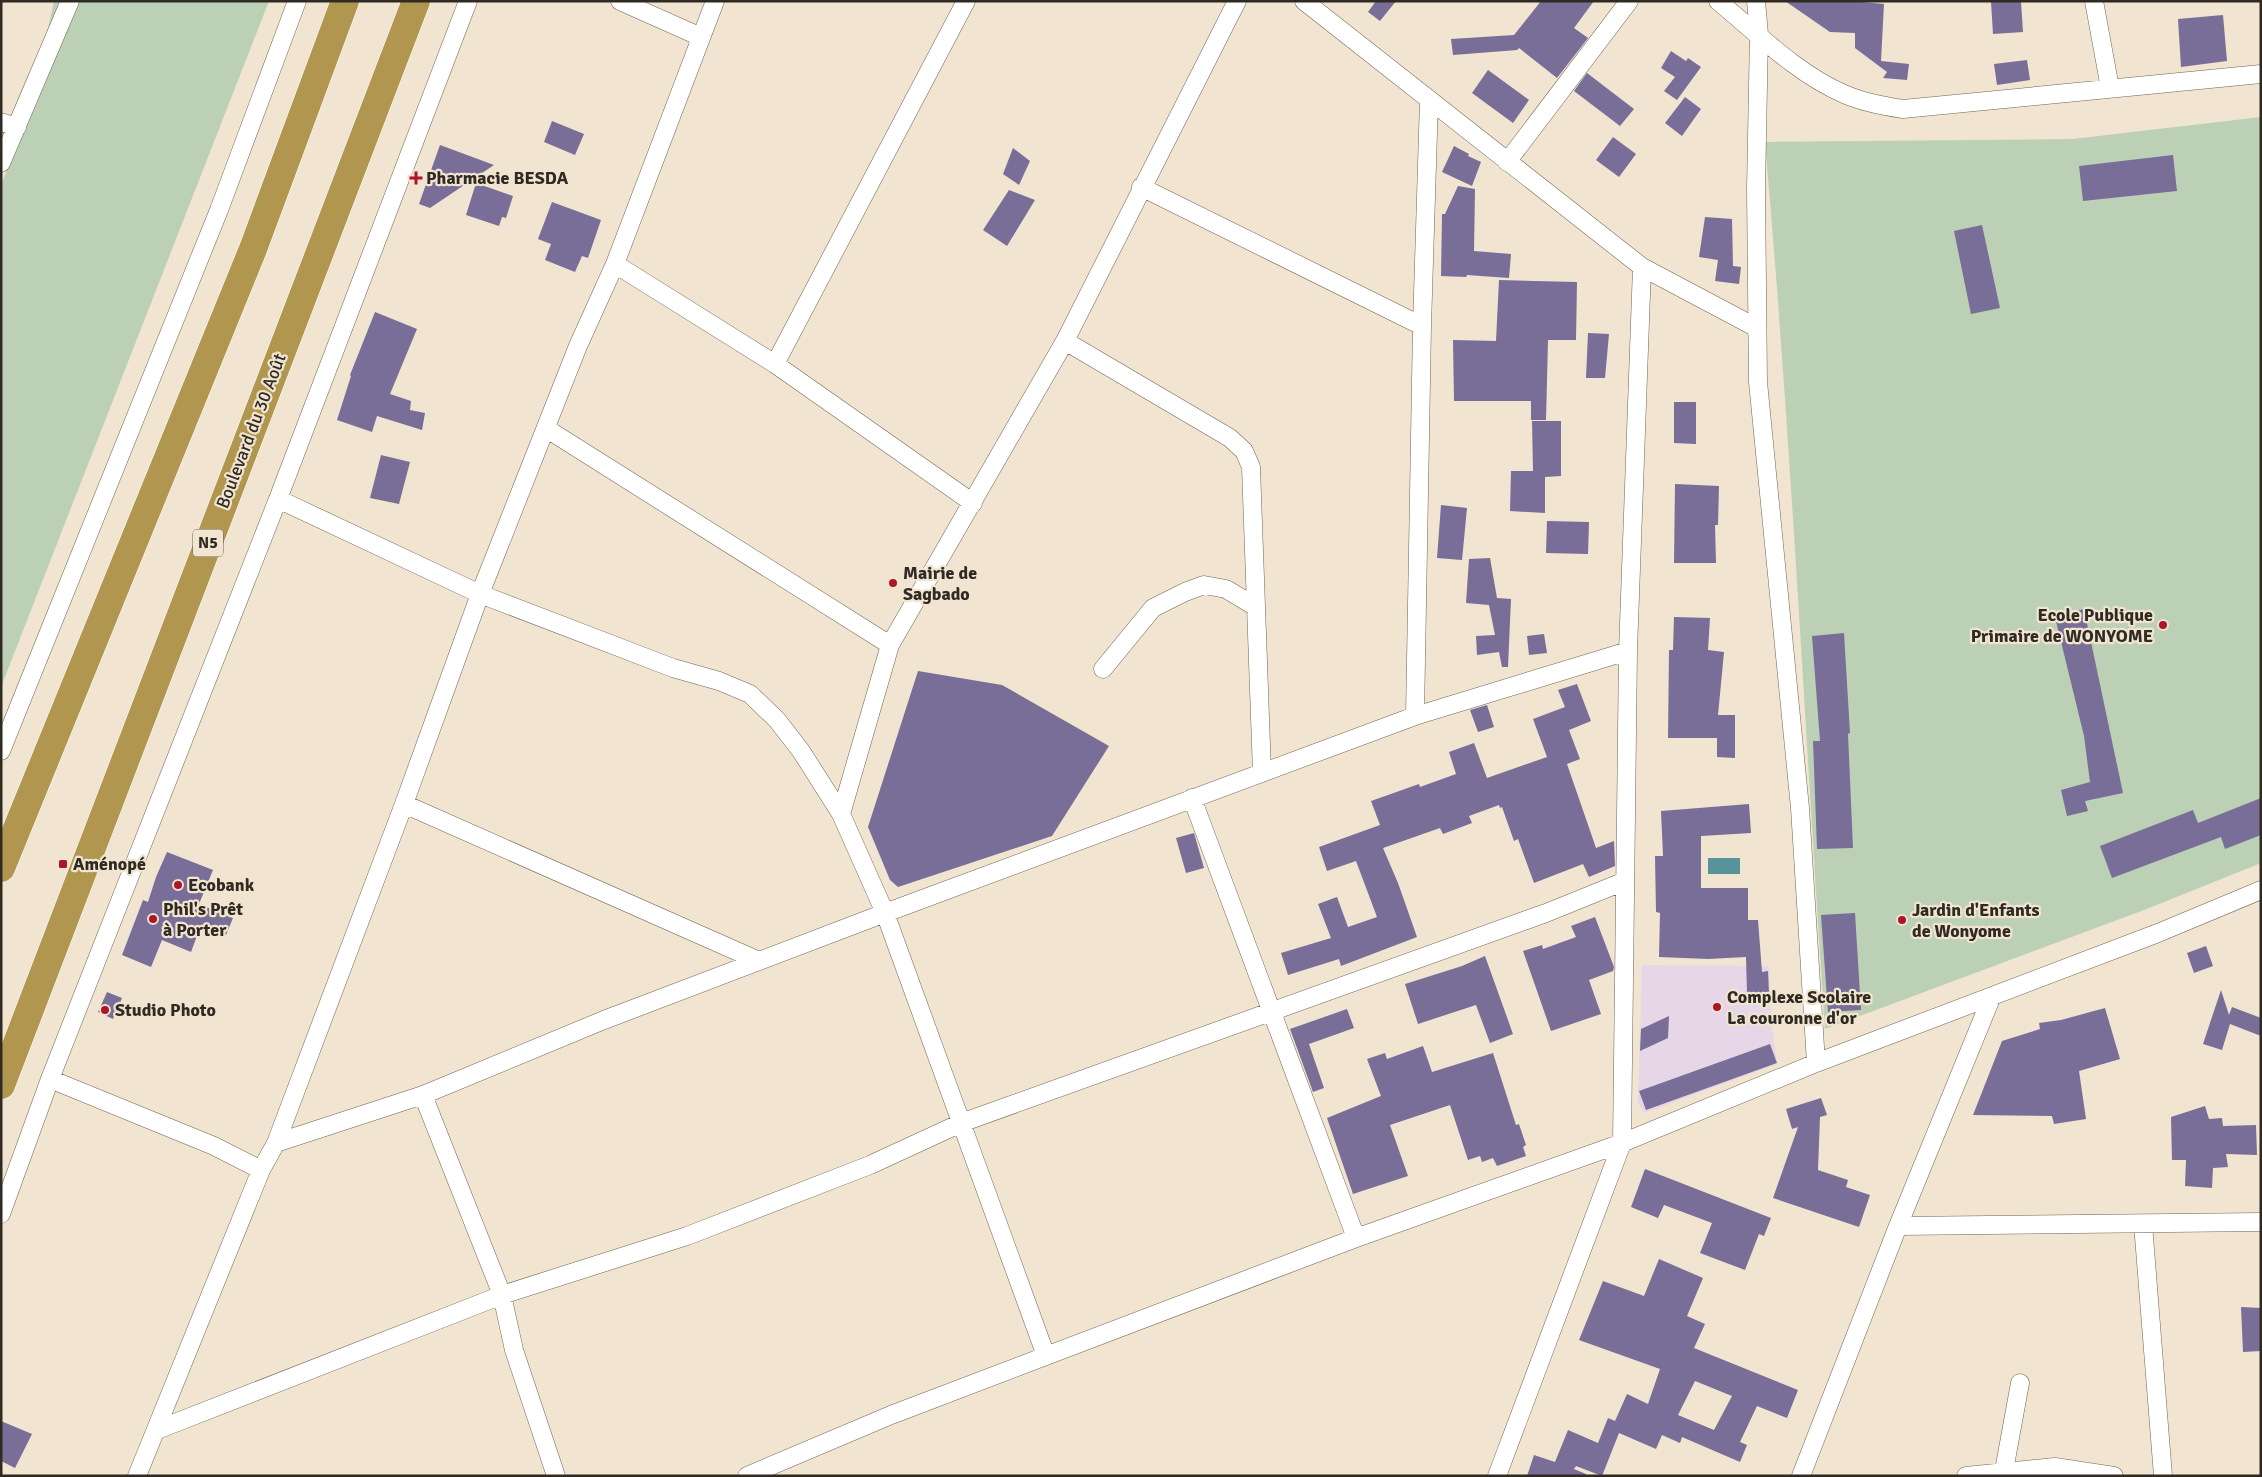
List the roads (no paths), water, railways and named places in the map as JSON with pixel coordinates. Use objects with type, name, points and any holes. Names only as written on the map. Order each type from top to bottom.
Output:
[{"type":"highway","points":[[1,868],[253,249],[345,1]]},
{"type":"highway","name":"Boulevard du 30 Août","points":[[1,1085],[416,1]]},
{"type":"street","points":[[1,164],[9,124],[70,1]]},
{"type":"street","points":[[1,751],[219,210],[297,1]]},
{"type":"street","points":[[1,1214],[50,1079],[278,499],[468,1]]},
{"type":"street","points":[[620,1],[701,37]]},
{"type":"street","points":[[136,1476],[157,1430],[261,1170],[276,1143],[404,804],[480,594],[547,429],[578,346],[615,264],[715,1]]},
{"type":"street","points":[[775,364],[966,1]]},
{"type":"street","points":[[841,814],[890,645],[1065,340],[1237,1]]},
{"type":"street","points":[[1304,1],[1642,267],[1756,328]]},
{"type":"street","points":[[1507,162],[1629,1]]},
{"type":"street","points":[[1718,1],[1798,68],[1844,94],[1879,106],[1903,109],[2261,74]]},
{"type":"street","points":[[1756,1],[1759,34],[1756,328],[1758,382],[1800,808],[1816,1063]]},
{"type":"street","points":[[2094,1],[2110,88]]},
{"type":"street","points":[[1415,716],[1428,100]]},
{"type":"street","points":[[1141,187],[1422,326]]},
{"type":"street","points":[[615,264],[775,364],[973,502]]},
{"type":"street","points":[[1497,1476],[1622,1143],[1628,651],[1642,267]]},
{"type":"street","points":[[1065,340],[1230,438],[1244,451],[1251,468],[1262,773]]},
{"type":"street","points":[[547,429],[890,645]]},
{"type":"street","points":[[278,499],[480,594],[673,668],[719,681],[750,694],[777,720],[800,751],[841,814],[885,913],[1046,1356]]},
{"type":"street","points":[[1103,670],[1153,608],[1185,592],[1204,585],[1226,589],[1256,607]]},
{"type":"street","points":[[276,1143],[423,1095],[604,1020],[885,913],[1415,716],[1628,651]]},
{"type":"street","points":[[1192,798],[1356,1238]]},
{"type":"street","points":[[404,804],[759,961]]},
{"type":"street","points":[[157,1430],[502,1295],[687,1236],[870,1165],[961,1123],[1117,1069],[1271,1011],[1546,913],[1625,881]]},
{"type":"street","points":[[748,1476],[891,1415],[1356,1238],[1622,1143],[1816,1063],[2158,933],[2261,890]]},
{"type":"street","points":[[1801,1476],[1898,1226],[1992,996]]},
{"type":"street","points":[[50,1079],[214,1146],[261,1170]]},
{"type":"street","points":[[423,1095],[502,1295],[514,1350],[556,1476]]},
{"type":"street","points":[[1898,1226],[2261,1222]]},
{"type":"street","points":[[2143,1224],[2163,1476]]},
{"type":"street","points":[[2003,1473],[2020,1383]]},
{"type":"street","points":[[1966,1476],[2055,1467],[2114,1476]]},
{"type":"water","points":[[1708,858],[1740,858],[1740,874],[1708,874]]},
{"type":"place","name":"Pharmacie BESDA","points":[[416,178]]},
{"type":"place","name":"Mairie de Sagbado","points":[[893,583]]},
{"type":"place","name":"Ecole Publique Primaire de WONYOME","points":[[2163,625]]},
{"type":"place","name":"Aménopé","points":[[63,864]]},
{"type":"place","name":"Ecobank","points":[[178,885]]},
{"type":"place","name":"Phil's Prêt à Porter","points":[[153,919]]},
{"type":"place","name":"Jardin d'Enfants de Wonyome","points":[[1902,920]]},
{"type":"place","name":"Complexe Scolaire La couronne d'or","points":[[1717,1007]]},
{"type":"place","name":"Studio Photo","points":[[105,1010]]}]
